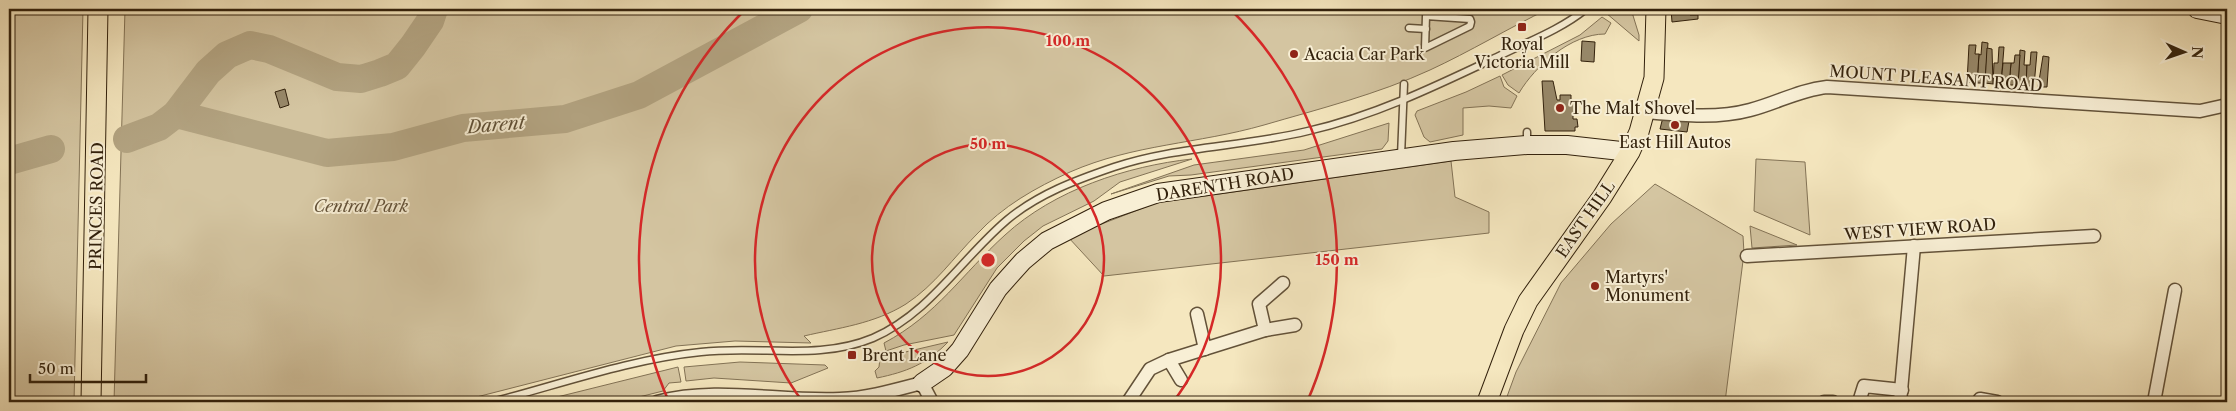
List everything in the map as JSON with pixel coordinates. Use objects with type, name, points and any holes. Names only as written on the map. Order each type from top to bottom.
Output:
[{"type":"main road","name":"PRINCES ROAD","points":[[91,402],[98,9]]},
{"type":"main road","name":"EAST HILL","points":[[1644,9],[1655,28]]},
{"type":"main road","name":"EAST HILL","points":[[1487,402],[1514,330],[1528,301],[1593,211],[1630,152],[1646,112],[1656,62],[1656,9]]},
{"type":"street","points":[[2198,9],[2227,15]]},
{"type":"street","name":"MOUNT PLEASANT ROAD","points":[[1646,112],[1726,115],[1751,110],[1809,89],[1827,87],[2192,110],[2210,110],[2227,104]]},
{"type":"street","name":"DARENTH ROAD","points":[[657,402],[673,398],[717,394],[759,399],[840,401],[882,394],[922,382],[944,368],[960,350],[998,289],[1023,261],[1047,241],[1106,211],[1158,193],[1527,139],[1630,152]]},
{"type":"street","name":"WEST VIEW ROAD","points":[[1747,256],[2094,236]]},
{"type":"street","points":[[1859,402],[1864,386],[1901,396],[1914,246]]},
{"type":"street","points":[[1265,330],[1259,304],[1283,283]]},
{"type":"street","points":[[2154,402],[2175,290]]},
{"type":"street","points":[[1197,314],[1205,349]]},
{"type":"street","points":[[1128,402],[1150,369],[1169,360],[1265,330],[1295,325]]},
{"type":"street","points":[[1169,360],[1181,380]]},
{"type":"street","points":[[922,382],[932,402]]},
{"type":"street","points":[[1980,399],[1996,402]]},
{"type":"street","points":[[1824,402],[1833,402]]},
{"type":"lane","points":[[492,402],[681,354],[732,350],[814,352],[844,348],[871,338],[910,317],[932,298],[1005,222],[1030,204],[1066,186],[1119,166],[1164,154],[1308,131],[1352,119],[1404,99],[1540,36],[1572,20],[1586,9]]},
{"type":"lane","points":[[1426,16],[1470,19],[1471,22],[1470,26],[1425,48],[1426,29],[1426,16]]},
{"type":"lane","points":[[1409,28],[1426,29]]},
{"type":"lane","points":[[1401,158],[1404,84]]},
{"type":"green space","points":[[9,9],[83,9],[74,402],[9,402]]},
{"type":"green space","name":"Central Park","points":[[125,9],[1548,9],[1430,70],[1369,94],[1264,125],[1142,150],[1094,163],[1070,172],[1032,191],[1009,206],[977,234],[935,280],[906,304],[869,321],[804,336],[811,343],[735,341],[676,346],[457,402],[114,402]]},
{"type":"green space","points":[[1609,9],[1631,9],[1639,41],[1606,13]]},
{"type":"green space","points":[[1602,17],[1611,23],[1605,34],[1579,39],[1555,53],[1534,72],[1519,93],[1508,85],[1502,75],[1580,35]]},
{"type":"green space","points":[[1500,76],[1504,87],[1517,96],[1511,108],[1489,106],[1463,108],[1463,135],[1430,142],[1424,137],[1415,115],[1417,111],[1466,92]]},
{"type":"green space","points":[[1389,123],[1388,141],[1382,149],[1191,175],[1169,176],[1111,194],[1194,165],[1304,150]]},
{"type":"green space","points":[[1192,159],[1120,182],[1094,201],[1043,226],[1024,241],[997,268],[954,335],[904,345],[886,351],[884,343],[919,320],[1005,235],[1024,219],[1046,205],[1069,193],[1117,174],[1167,162]]},
{"type":"green space","points":[[1756,159],[1805,162],[1810,235],[1754,211]]},
{"type":"green space","points":[[1451,161],[1455,197],[1489,212],[1489,233],[1104,276],[1068,237],[1156,203]]},
{"type":"green space","points":[[1655,184],[1743,236],[1744,253],[1725,402],[1505,402],[1516,372],[1561,283],[1611,224]]},
{"type":"green space","points":[[1750,226],[1797,245],[1752,248]]},
{"type":"green space","points":[[948,342],[932,356],[916,366],[877,378],[875,371],[879,367],[880,358]]},
{"type":"green space","points":[[740,362],[825,365],[828,368],[791,383],[714,378],[686,381],[684,367]]},
{"type":"green space","points":[[678,367],[681,382],[669,383],[663,391],[619,402],[537,402]]},
{"type":"building","points":[[1671,9],[1689,9],[1690,15],[1698,15],[1698,19],[1672,22]]},
{"type":"building","points":[[1925,9],[1998,9],[1998,13],[1925,11]]},
{"type":"building","points":[[1582,41],[1595,42],[1594,62],[1581,61]]},
{"type":"building","points":[[1982,42],[1988,43],[1985,83],[1977,83],[1979,54],[1981,55]]},
{"type":"building","points":[[1969,45],[1976,45],[1975,54],[1979,54],[1977,83],[1967,82]]},
{"type":"building","points":[[1999,47],[2004,47],[2001,84],[1993,84],[1994,63],[1998,63]]},
{"type":"building","points":[[1987,48],[1992,49],[1993,84],[1985,83]]},
{"type":"building","points":[[2020,50],[2025,51],[2024,65],[2027,65],[2026,86],[2018,85]]},
{"type":"building","points":[[2031,52],[2037,52],[2034,86],[2026,86],[2027,65],[2030,65]]},
{"type":"building","points":[[2015,55],[2020,55],[2018,85],[2009,85],[2011,63],[2014,63]]},
{"type":"building","points":[[2043,56],[2049,57],[2047,87],[2038,87]]},
{"type":"building","points":[[2003,63],[2011,63],[2009,85],[2001,84]]},
{"type":"building","name":"The Malt Shovel","points":[[1542,81],[1553,81],[1557,100],[1560,100],[1560,95],[1571,95],[1571,102],[1575,101],[1576,112],[1573,112],[1573,119],[1577,119],[1578,127],[1575,127],[1575,131],[1545,131]]},
{"type":"building","points":[[285,89],[289,105],[280,108],[275,92]]},
{"type":"building","name":"East Hill Autos","points":[[1666,118],[1689,121],[1687,132],[1660,129],[1662,121]]},
{"type":"waterway","name":"Darent","points":[[127,139],[159,127],[176,114],[208,72],[227,55],[250,45],[269,49],[337,77],[361,79],[397,66],[430,21],[434,9]]},
{"type":"waterway","name":"Darent","points":[[176,114],[327,153],[393,147],[463,128],[565,119],[639,95],[799,9]]},
{"type":"waterway","name":"Darent","points":[[9,161],[51,149]]},
{"type":"place","name":"Royal Victoria Mill","points":[[1522,27]]},
{"type":"place","name":"Acacia Car Park","points":[[1294,54]]},
{"type":"place","name":"The Malt Shovel","points":[[1560,108]]},
{"type":"place","name":"East Hill Autos","points":[[1675,125]]},
{"type":"place","name":"Martyrs' Monument","points":[[1595,286]]},
{"type":"place","name":"Brent Lane","points":[[852,355]]}]
